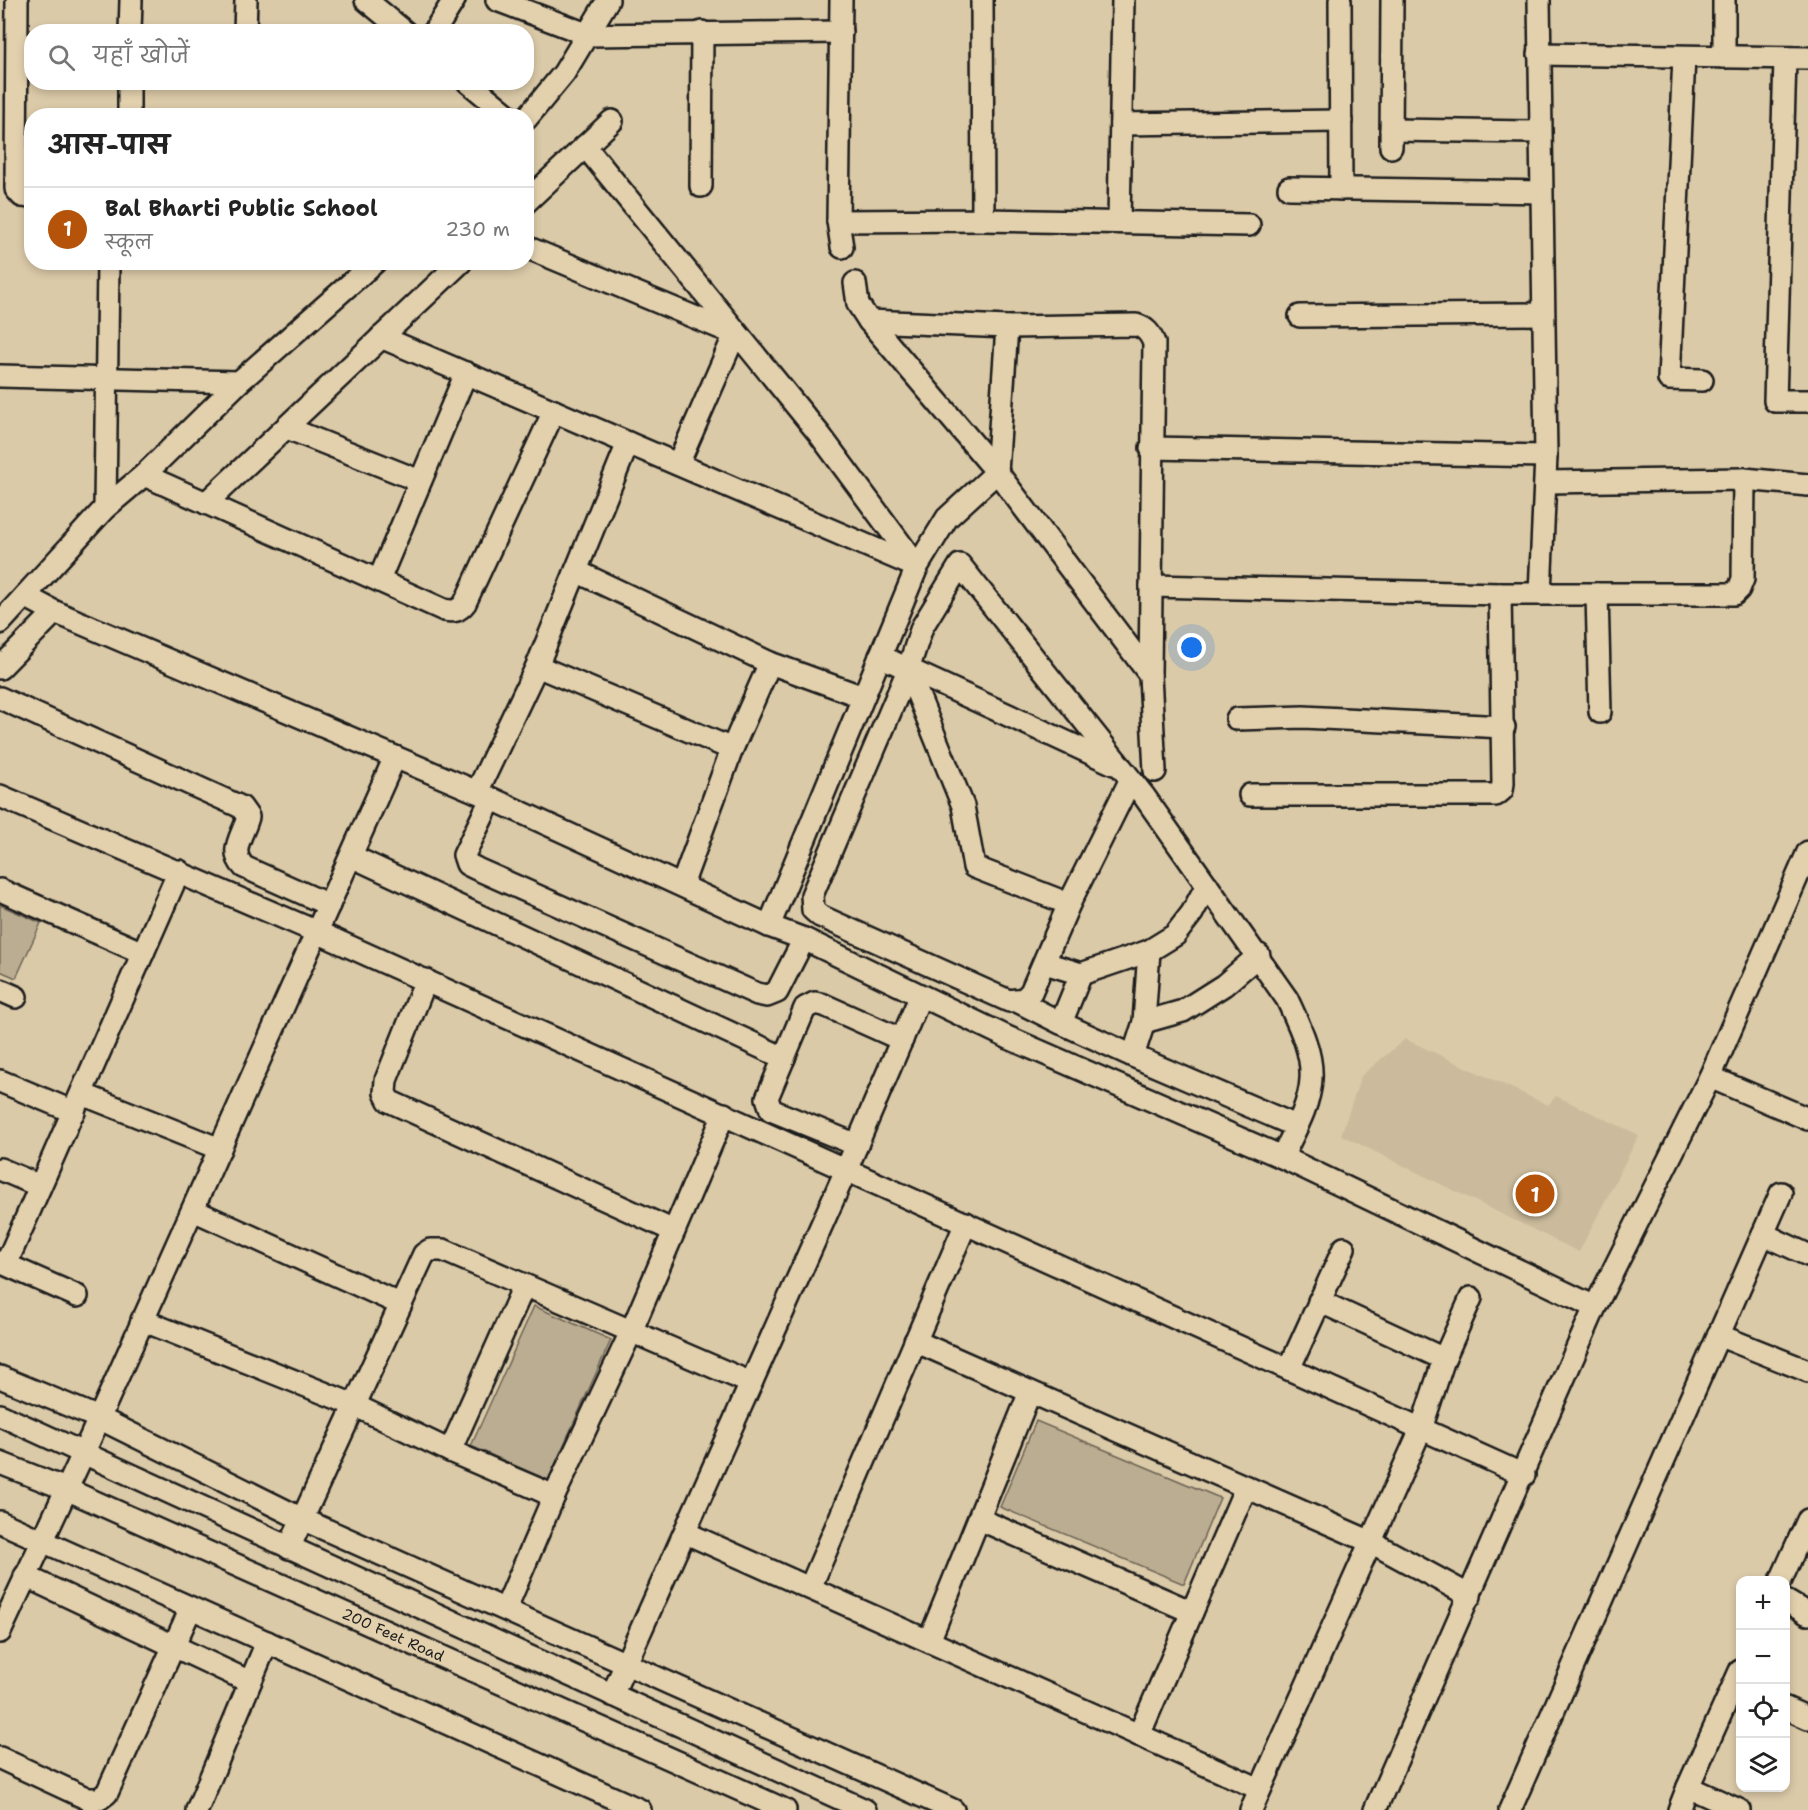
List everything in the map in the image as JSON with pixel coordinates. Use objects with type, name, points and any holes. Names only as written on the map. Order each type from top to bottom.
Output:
[{"type":"street","points":[[17,0],[9,67],[8,168],[18,193],[24,195]]},
{"type":"street","points":[[130,24],[131,0]]},
{"type":"street","points":[[245,24],[246,0]]},
{"type":"street","points":[[366,0],[395,24]]},
{"type":"street","points":[[439,24],[454,0]]},
{"type":"street","points":[[497,0],[589,35],[841,32]]},
{"type":"street","points":[[534,109],[564,73],[608,0]]},
{"type":"street","points":[[841,0],[838,221],[842,247]]},
{"type":"street","points":[[982,0],[983,220]]},
{"type":"street","points":[[1119,222],[1123,0]]},
{"type":"street","points":[[1340,0],[1341,189]]},
{"type":"street","points":[[1392,0],[1391,139],[1540,132]]},
{"type":"street","points":[[1539,0],[1542,314],[1546,456],[1540,594]]},
{"type":"street","points":[[1724,0],[1724,57]]},
{"type":"street","points":[[701,186],[702,32]]},
{"type":"street","points":[[1539,54],[1808,58]]},
{"type":"street","points":[[1684,57],[1669,379],[1701,380]]},
{"type":"street","points":[[1785,59],[1775,401],[1808,401]]},
{"type":"street","points":[[129,90],[129,108]]},
{"type":"street","points":[[477,90],[499,108]]},
{"type":"street","points":[[534,194],[612,121]]},
{"type":"street","points":[[1121,124],[1341,121]]},
{"type":"street","points":[[585,146],[735,334],[820,435],[917,567]]},
{"type":"street","points":[[1289,188],[1541,192]]},
{"type":"street","points":[[838,221],[983,220],[1249,225]]},
{"type":"street","points":[[534,250],[735,334]]},
{"type":"street","points":[[105,508],[108,270]]},
{"type":"street","points":[[0,623],[105,508],[144,475],[239,382],[366,270]]},
{"type":"street","points":[[206,503],[287,429],[452,270]]},
{"type":"street","points":[[855,283],[858,304],[869,321],[997,472],[1150,675]]},
{"type":"street","points":[[1300,316],[1542,314]]},
{"type":"street","points":[[869,321],[1007,327],[1144,328],[1154,343],[1150,675],[1155,771]]},
{"type":"street","points":[[769,926],[917,567],[947,518],[997,472],[1007,327]]},
{"type":"street","points":[[678,464],[735,334]]},
{"type":"street","points":[[381,337],[917,567]]},
{"type":"street","points":[[379,580],[466,373]]},
{"type":"street","points":[[0,376],[239,382]]},
{"type":"street","points":[[144,475],[444,610],[460,610],[554,411]]},
{"type":"street","points":[[287,429],[420,481]]},
{"type":"street","points":[[628,443],[484,795],[464,855],[467,864],[757,994],[767,996],[777,992],[804,939]]},
{"type":"street","points":[[1151,448],[1546,456]]},
{"type":"street","points":[[1546,482],[1744,479],[1808,485]]},
{"type":"street","points":[[1151,586],[1500,594],[1734,594],[1739,590],[1743,579],[1744,479]]},
{"type":"street","points":[[1124,773],[1045,963],[1031,992],[1024,999],[1008,1001],[820,916],[813,910],[812,895],[908,670],[922,627],[960,565],[1144,796],[1259,955],[1287,999],[1300,1027],[1308,1055],[1311,1079],[1296,1126],[1282,1157]]},
{"type":"street","points":[[576,571],[770,663],[863,697]]},
{"type":"street","points":[[1250,795],[1496,795],[1502,790],[1503,783],[1504,727],[1500,594]]},
{"type":"street","points":[[1597,594],[1600,712]]},
{"type":"street","points":[[25,596],[55,612],[484,795],[769,926],[804,939],[920,997],[1282,1157],[1595,1307]]},
{"type":"street","points":[[0,668],[55,612]]},
{"type":"street","points":[[880,656],[1124,773]]},
{"type":"street","points":[[682,885],[732,749],[770,663]]},
{"type":"street","points":[[537,666],[732,749]]},
{"type":"street","points":[[908,670],[963,806],[974,867],[1069,904]]},
{"type":"street","points":[[0,698],[241,807],[248,817],[236,847],[237,861],[244,867],[329,905]]},
{"type":"street","points":[[1237,719],[1303,717],[1504,727]]},
{"type":"street","points":[[0,1632],[84,1452],[395,757]]},
{"type":"street","points":[[0,796],[426,980],[1524,1474]]},
{"type":"street","points":[[1375,1810],[1524,1474],[1595,1307],[1710,1077],[1808,852]]},
{"type":"street","points":[[351,856],[784,1058]]},
{"type":"street","points":[[77,1296],[3,1263],[78,1103],[179,872]]},
{"type":"street","points":[[1045,963],[1081,974],[1149,951],[1175,935],[1192,913],[1207,885]]},
{"type":"street","points":[[0,890],[143,953]]},
{"type":"street","points":[[1133,1056],[1144,1022],[1149,951]]},
{"type":"street","points":[[1144,1022],[1183,1011],[1224,985],[1259,955]]},
{"type":"street","points":[[1061,1023],[1081,974]]},
{"type":"street","points":[[426,980],[386,1080],[385,1094],[389,1101],[674,1231]]},
{"type":"street","points":[[612,1695],[686,1533],[920,997]]},
{"type":"street","points":[[1017,1001],[1133,1056],[1296,1126]]},
{"type":"street","points":[[857,1145],[771,1110],[766,1098],[805,1008],[815,1003],[902,1040]]},
{"type":"street","points":[[1710,1077],[1808,1119]]},
{"type":"street","points":[[0,1081],[78,1103],[220,1149]]},
{"type":"street","points":[[506,1608],[554,1496],[631,1332],[724,1114]]},
{"type":"street","points":[[0,1168],[40,1185]]},
{"type":"street","points":[[1510,1810],[1781,1193]]},
{"type":"street","points":[[193,1210],[400,1304]]},
{"type":"street","points":[[810,1588],[966,1223]]},
{"type":"street","points":[[1763,1234],[1808,1255]]},
{"type":"street","points":[[1289,1369],[1344,1248]]},
{"type":"street","points":[[289,1548],[400,1304],[424,1254],[430,1250],[443,1250],[751,1383]]},
{"type":"street","points":[[450,1451],[524,1286]]},
{"type":"street","points":[[1251,1810],[1421,1428],[1444,1359],[1471,1298]]},
{"type":"street","points":[[1319,1301],[1444,1359]]},
{"type":"street","points":[[142,1320],[354,1405],[450,1451],[554,1496]]},
{"type":"street","points":[[1718,1335],[1808,1371]]},
{"type":"street","points":[[915,1341],[1371,1542],[1470,1596]]},
{"type":"street","points":[[0,1377],[99,1418],[302,1519],[506,1608],[625,1665],[953,1810]]},
{"type":"street","points":[[928,1641],[1030,1392]]},
{"type":"street","points":[[0,1415],[865,1810]]},
{"type":"street","name":"200 Feet Road","points":[[0,1462],[785,1810]]},
{"type":"street","points":[[1140,1735],[1246,1487]]},
{"type":"street","points":[[979,1519],[1192,1612]]},
{"type":"street","points":[[1783,1576],[1808,1520]]},
{"type":"street","points":[[0,1522],[640,1810]]},
{"type":"street","points":[[686,1533],[1260,1789]]},
{"type":"street","points":[[26,1576],[250,1682]]},
{"type":"street","points":[[1790,1604],[1808,1614]]},
{"type":"street","points":[[0,1758],[88,1799],[99,1799],[108,1792],[191,1608]]},
{"type":"street","points":[[196,1810],[267,1642]]},
{"type":"street","points":[[1679,1810],[1737,1684]]},
{"type":"street","points":[[1790,1710],[1808,1718]]},
{"type":"street","points":[[1688,1787],[1739,1810]]},
{"type":"shaded area","points":[[0,905],[41,923],[16,978],[0,971]]},
{"type":"shaded area","points":[[1405,1039],[1548,1105],[1556,1096],[1639,1135],[1579,1252],[1341,1135],[1361,1076]]},
{"type":"shaded area","points":[[534,1306],[611,1340],[548,1480],[471,1446]]},
{"type":"shaded area","points":[[1036,1421],[1220,1498],[1184,1584],[1000,1507]]},
{"type":"place","name":"Bal Bharti Public School","points":[[1535,1194]]}]
